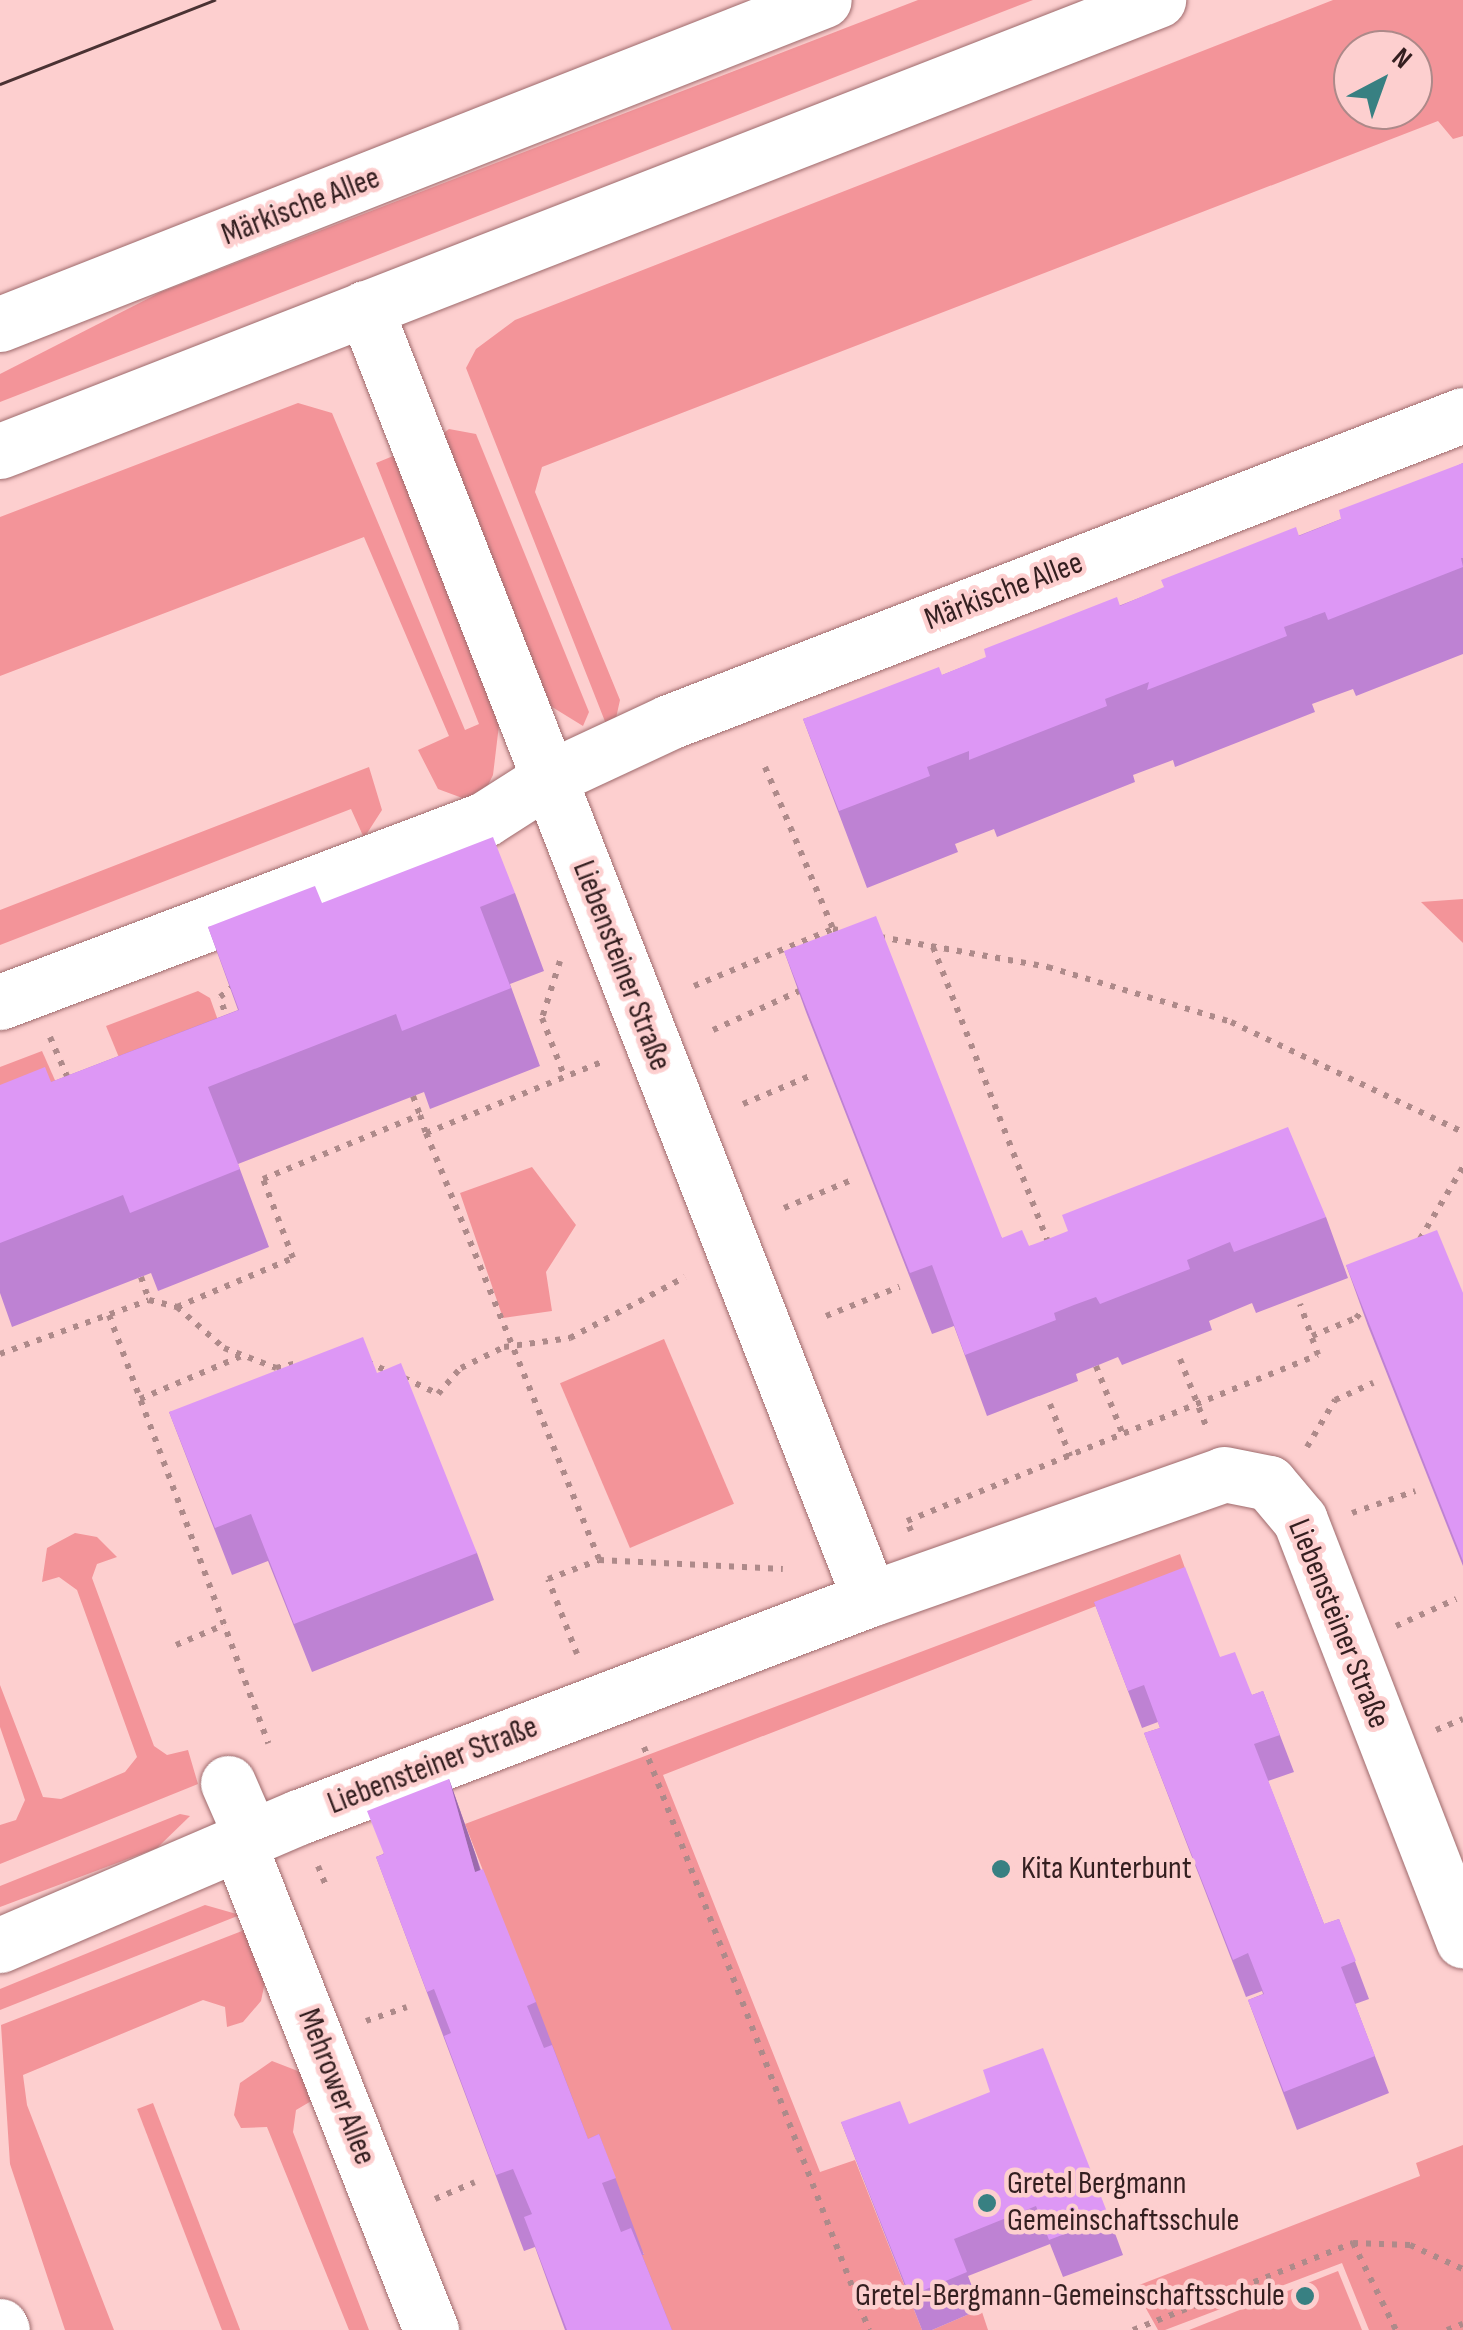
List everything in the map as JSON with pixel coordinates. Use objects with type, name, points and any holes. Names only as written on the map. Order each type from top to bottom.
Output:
[{"type":"street","name":"Märkische Allee","points":[[0,324],[824,0]]},
{"type":"street","points":[[0,451],[1158,0]]},
{"type":"street","points":[[365,308],[549,778]]},
{"type":"street","name":"Märkische Allee","points":[[15,996],[485,819],[549,778],[669,722],[1463,415]]},
{"type":"street","name":"Liebensteiner Straße","points":[[549,778],[731,1253],[870,1599]]},
{"type":"street","name":"Liebensteiner Straße","points":[[0,1945],[246,1842],[870,1599],[1193,1480],[1250,1475],[1280,1491],[1304,1531],[1463,1941]]},
{"type":"street","name":"Mehrower Allee","points":[[228,1783],[246,1842],[431,2330]]},
{"type":"path","points":[[764,767],[833,929]]},
{"type":"path","points":[[694,986],[833,929],[1048,967],[1232,1022],[1463,1132]]},
{"type":"path","points":[[426,1133],[565,1078],[542,1018],[561,958],[554,941]]},
{"type":"path","points":[[933,946],[1056,1263]]},
{"type":"path","points":[[230,1028],[220,998],[251,978]]},
{"type":"path","points":[[713,1030],[812,986]]},
{"type":"path","points":[[15,996],[76,1099]]},
{"type":"path","points":[[743,1104],[812,1074]]},
{"type":"path","points":[[413,1096],[599,1560]]},
{"type":"path","points":[[177,1307],[294,1258],[263,1179],[420,1115]]},
{"type":"path","points":[[1410,1256],[1463,1167]]},
{"type":"path","points":[[784,1208],[854,1180]]},
{"type":"path","points":[[355,1361],[438,1394],[461,1368],[513,1346],[570,1338],[731,1253]]},
{"type":"path","points":[[141,1277],[149,1300]]},
{"type":"path","points":[[826,1316],[899,1286]]},
{"type":"path","points":[[1312,1336],[1356,1318],[1376,1295]]},
{"type":"path","points":[[0,1354],[149,1300],[177,1307],[224,1348],[243,1356],[276,1368],[306,1360]]},
{"type":"path","points":[[908,1521],[1318,1355],[1300,1304]]},
{"type":"path","points":[[109,1315],[270,1748]]},
{"type":"path","points":[[140,1399],[243,1356]]},
{"type":"path","points":[[1180,1358],[1191,1386]]},
{"type":"path","points":[[1096,1366],[1123,1435]]},
{"type":"path","points":[[1280,1491],[1336,1400],[1373,1383]]},
{"type":"path","points":[[1050,1404],[1070,1456]]},
{"type":"path","points":[[597,1704],[548,1579],[599,1560],[783,1568]]},
{"type":"path","points":[[176,1645],[224,1625]]},
{"type":"path","points":[[644,1747],[869,2330]]},
{"type":"path","points":[[1134,2330],[1354,2243],[1410,2245],[1463,2268]]},
{"type":"path","points":[[1354,2243],[1396,2330]]},
{"type":"path","points":[[1447,2330],[1463,2324]]},
{"type":"shaded area","points":[[918,0],[1033,0],[0,402],[0,374],[161,292]]},
{"type":"shaded area","points":[[1333,0],[1463,0],[1463,136],[1453,139],[1438,121],[1433,123],[1433,30],[1333,30],[1333,130],[1415,130],[542,467],[535,492],[620,700],[616,718],[606,724],[466,368],[476,349],[515,320]]},
{"type":"shaded area","points":[[298,403],[332,413],[465,730],[479,724],[376,463],[398,454],[499,725],[493,775],[487,787],[465,799],[438,789],[418,750],[449,736],[364,537],[0,676],[0,517]]},
{"type":"shaded area","points":[[449,429],[476,434],[589,712],[583,726],[544,702],[441,435]]},
{"type":"shaded area","points":[[369,767],[382,810],[364,838],[351,809],[0,945],[0,910]]},
{"type":"shaded area","points":[[1463,899],[1463,943],[1421,902]]},
{"type":"shaded area","points":[[198,991],[210,998],[235,1068],[132,1089],[106,1026]]},
{"type":"shaded area","points":[[42,1051],[70,1114],[0,1139],[0,1067]]},
{"type":"shaded area","points":[[532,1167],[576,1225],[546,1272],[552,1311],[503,1318],[460,1193]]},
{"type":"shaded area","points":[[664,1339],[734,1504],[630,1548],[560,1383]]},
{"type":"shaded area","points":[[75,1533],[97,1537],[117,1557],[97,1564],[92,1578],[154,1746],[167,1755],[188,1750],[198,1784],[0,1864],[0,1825],[16,1820],[25,1800],[0,1727],[0,1685],[43,1797],[61,1799],[125,1772],[137,1757],[77,1590],[59,1577],[42,1582],[47,1548]]},
{"type":"shaded area","points":[[1180,1554],[1186,1571],[663,1775],[820,2172],[855,2160],[922,2330],[669,2330],[630,2259],[644,2254],[616,2215],[465,1824]]},
{"type":"shaded area","points":[[180,1814],[190,1816],[157,1848],[0,1907],[0,1886]]},
{"type":"shaded area","points":[[205,1905],[240,1915],[0,2010],[0,1989]]},
{"type":"shaded area","points":[[247,1929],[266,1977],[261,2001],[243,2022],[227,2027],[225,2007],[203,2000],[23,2075],[27,2105],[114,2330],[65,2330],[10,2164],[1,2025]]},
{"type":"shaded area","points":[[272,2061],[303,2073],[313,2100],[296,2110],[293,2132],[369,2330],[349,2330],[267,2127],[241,2128],[234,2115],[240,2083]]},
{"type":"shaded area","points":[[153,2103],[240,2330],[222,2330],[137,2109]]},
{"type":"shaded area","points":[[1463,2145],[1463,2330],[1369,2330],[1342,2263],[1165,2330],[1158,2330],[1134,2287],[1420,2176],[1416,2163]]},
{"type":"shaded area","name":"Gretel-Bergmann-Gemeinschaftsschule","points":[[1338,2271],[1362,2330],[1189,2330]]},
{"type":"shaded area","points":[[981,2309],[988,2330],[932,2330]]},
{"type":"building","points":[[1463,463],[1463,567],[1328,620],[1325,612],[1284,627],[1287,636],[1147,690],[1149,682],[1105,699],[1107,706],[969,760],[969,751],[927,767],[930,776],[839,811],[803,719],[939,667],[942,675],[986,657],[984,649],[1117,597],[1120,606],[1164,587],[1161,580],[1296,527],[1299,536],[1341,519],[1339,510]]},
{"type":"building","points":[[493,837],[515,893],[480,907],[511,988],[402,1031],[396,1014],[208,1087],[240,1169],[130,1213],[123,1195],[0,1243],[0,1085],[45,1067],[51,1082],[239,1010],[208,927],[315,886],[322,903]]},
{"type":"building","points":[[876,916],[1002,1238],[1022,1230],[1029,1246],[1048,1239],[1068,1231],[1062,1215],[1288,1127],[1326,1217],[1234,1252],[1230,1242],[1187,1260],[1190,1269],[1100,1304],[1096,1297],[1074,1305],[1054,1313],[1056,1320],[965,1355],[932,1265],[910,1273],[784,951]]},
{"type":"building","points":[[1437,1230],[1463,1293],[1463,1561],[1346,1265]]},
{"type":"building","points":[[363,1337],[377,1373],[401,1363],[477,1553],[294,1624],[251,1514],[215,1528],[169,1412]]},
{"type":"building","points":[[1185,1567],[1220,1657],[1235,1652],[1252,1695],[1263,1691],[1280,1735],[1254,1744],[1324,1924],[1339,1919],[1356,1961],[1341,1967],[1375,2056],[1284,2092],[1248,2000],[1264,1994],[1248,1953],[1233,1960],[1144,1733],[1160,1728],[1144,1685],[1128,1691],[1094,1602]]},
{"type":"building","points":[[449,1779],[475,1872],[483,1869],[536,2002],[527,2006],[544,2048],[552,2045],[588,2139],[599,2134],[616,2178],[602,2183],[621,2232],[631,2228],[672,2330],[567,2330],[524,2217],[532,2214],[513,2169],[496,2175],[444,2036],[451,2033],[434,1989],[427,1992],[376,1857],[384,1854],[367,1811]]},
{"type":"building","name":"Gretel Bergmann Gemeinschaftsschule","points":[[1043,2048],[1109,2217],[1049,2240],[1036,2206],[954,2239],[967,2272],[910,2296],[841,2122],[900,2101],[909,2124],[990,2092],[983,2070]]},
{"type":"tram line","points":[[0,84],[214,0]]},
{"type":"place","name":"Kita Kunterbunt","points":[[1001,1869]]},
{"type":"place","name":"Gretel Bergmann Gemeinschaftsschule","points":[[987,2203]]},
{"type":"place","name":"Gretel-Bergmann-Gemeinschaftsschule","points":[[1305,2296]]}]
